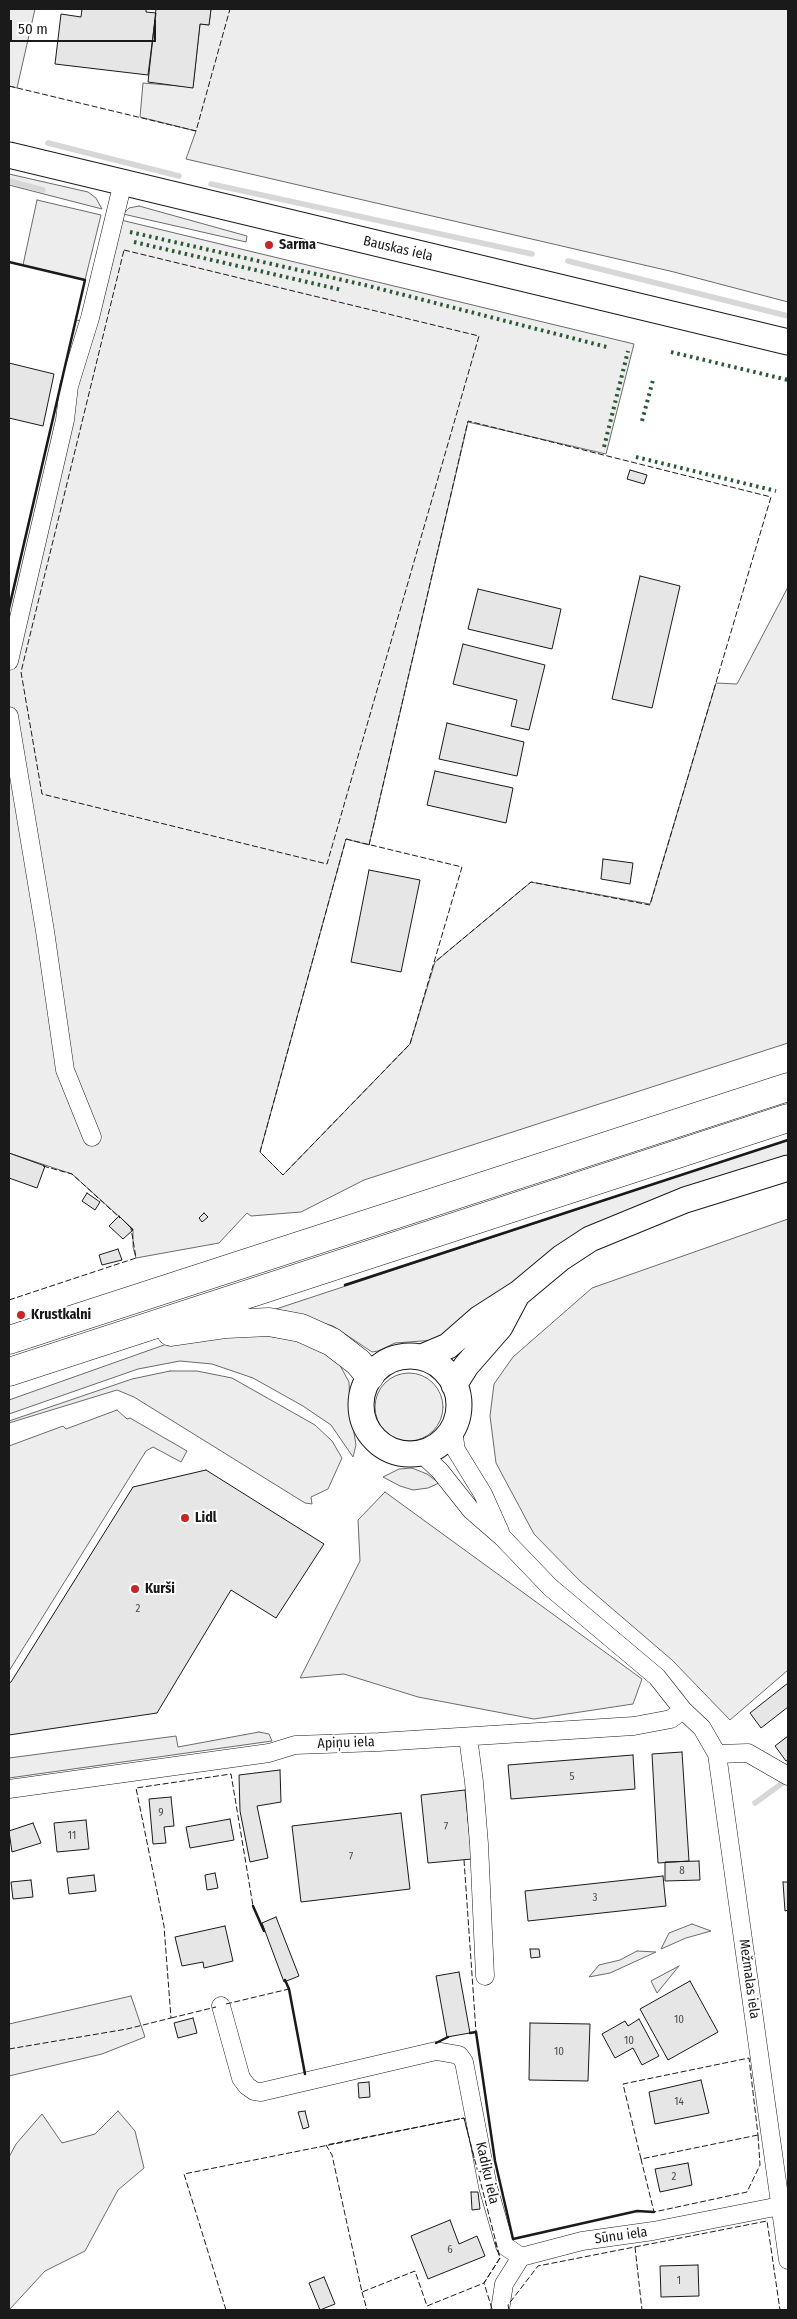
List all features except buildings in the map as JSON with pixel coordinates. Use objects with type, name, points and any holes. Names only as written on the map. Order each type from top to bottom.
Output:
[{"type":"highway","points":[[9,1340],[788,1087]]},
{"type":"highway","points":[[9,1372],[788,1118]]},
{"type":"highway","points":[[96,1343],[226,1324],[269,1322],[301,1328],[332,1342],[358,1362],[370,1376]]},
{"type":"main road","name":"Bauskas iela","points":[[9,155],[788,342]]},
{"type":"main road","points":[[422,1357],[448,1346],[480,1318],[519,1293],[560,1258],[590,1239],[685,1200],[788,1168]]},
{"type":"main road","points":[[454,1385],[466,1366],[500,1327],[519,1293]]},
{"type":"main road","points":[[406,1356],[422,1357],[435,1362],[447,1372],[458,1398],[458,1413],[453,1431],[440,1444],[421,1453],[403,1454],[390,1449],[367,1429],[361,1414],[360,1399],[364,1385],[370,1376],[390,1360],[406,1356]]},
{"type":"street","points":[[9,661],[65,420],[69,386],[90,318],[123,182]]},
{"type":"street","points":[[9,716],[45,931],[65,1070],[92,1136]]},
{"type":"street","points":[[453,1431],[456,1450],[483,1494],[502,1537]]},
{"type":"street","name":"Mežmalas iela","points":[[421,1453],[440,1471],[471,1510],[502,1537],[550,1586],[657,1677],[683,1710],[702,1728],[718,1754],[788,2260]]},
{"type":"street","name":"Apiņu iela","points":[[9,1789],[269,1753],[295,1745],[468,1737],[634,1726],[671,1720],[683,1710]]},
{"type":"street","points":[[468,1737],[479,1844],[485,1976]]},
{"type":"street","points":[[718,1754],[748,1753],[788,1776]]},
{"type":"street","name":"Kadiķu iela","points":[[221,2006],[241,2078],[254,2091],[261,2092],[436,2051],[459,2055],[464,2062],[488,2187],[505,2246],[521,2257]]},
{"type":"street","name":"Sūnu iela","points":[[521,2257],[582,2241],[653,2231],[780,2206]]},
{"type":"street","points":[[500,2310],[504,2284],[521,2257]]},
{"type":"shaded area","points":[[9,9],[35,9],[17,88],[9,86]]},
{"type":"shaded area","points":[[211,9],[788,9],[788,302],[674,272],[186,159],[196,131],[140,117],[143,83],[193,87],[200,24],[209,25]]},
{"type":"shaded area","points":[[9,174],[88,192],[96,198],[102,209],[9,185]]},
{"type":"shaded area","points":[[37,200],[101,215],[85,280],[23,265]]},
{"type":"shaded area","points":[[139,206],[247,236],[246,242],[123,214],[129,208]]},
{"type":"shaded area","points":[[121,220],[634,344],[606,454],[468,422],[369,845],[346,839],[260,1152],[283,1175],[410,1044],[435,962],[531,882],[650,904],[716,683],[737,684],[788,587],[788,1043],[364,1180],[301,1212],[251,1216],[247,1213],[219,1243],[136,1258],[133,1247],[133,1229],[72,1174],[9,1153],[9,611],[76,320],[95,324]]},
{"type":"shaded area","points":[[788,1140],[788,1159],[605,1219],[554,1251],[511,1287],[435,1340],[395,1343],[372,1352],[333,1326],[276,1309]]},
{"type":"shaded area","points":[[788,1219],[788,1670],[730,1720],[672,1660],[580,1581],[534,1534],[496,1463],[490,1416],[494,1384],[513,1357],[592,1288]]},
{"type":"shaded area","points":[[262,1335],[298,1341],[336,1358],[349,1382],[350,1409],[356,1445],[353,1457],[331,1425],[303,1406],[253,1378],[212,1364],[180,1361],[138,1369],[9,1414],[9,1400],[164,1345],[204,1337]]},
{"type":"shaded area","points":[[170,1371],[197,1371],[232,1378],[315,1425],[332,1441],[342,1458],[328,1489],[311,1497],[312,1504],[305,1503],[134,1397],[117,1390],[9,1423],[9,1421],[132,1379]]},
{"type":"shaded area","points":[[409,1373],[422,1376],[433,1383],[440,1394],[443,1407],[440,1420],[433,1431],[422,1438],[409,1441],[396,1438],[385,1431],[378,1420],[375,1407],[378,1394],[385,1383],[396,1376]]},
{"type":"shaded area","points":[[117,1410],[127,1419],[130,1418],[187,1451],[181,1462],[153,1447],[146,1451],[9,1671],[9,1446],[63,1426],[66,1429]]},
{"type":"shaded area","points":[[412,1468],[427,1474],[439,1483],[428,1488],[413,1490],[383,1477],[399,1469]]},
{"type":"shaded area","points":[[385,1492],[642,1679],[633,1704],[534,1719],[418,1697],[344,1674],[300,1678],[360,1561],[358,1520]]},
{"type":"shaded area","points":[[259,1732],[269,1734],[272,1741],[9,1778],[9,1758],[176,1736],[178,1747]]},
{"type":"shaded area","points":[[692,1924],[711,1931],[686,1938],[661,1949],[669,1933]]},
{"type":"shaded area","points":[[637,1951],[656,1952],[610,1973],[589,1977],[599,1965],[620,1960]]},
{"type":"shaded area","points":[[679,1966],[657,1993],[651,1981]]},
{"type":"shaded area","points":[[131,1996],[145,2037],[102,2054],[9,2076],[9,2024]]},
{"type":"shaded area","points":[[118,2111],[135,2131],[144,2168],[118,2190],[85,2251],[45,2271],[9,2310],[9,2157],[16,2144],[42,2114],[62,2143],[95,2134]]},
{"type":"waterway","points":[[48,143],[179,176]]},
{"type":"waterway","points":[[9,181],[43,190]]},
{"type":"waterway","points":[[211,184],[532,254]]},
{"type":"waterway","points":[[568,261],[788,316]]},
{"type":"waterway","points":[[755,1803],[788,1779]]},
{"type":"hedge","points":[[130,232],[369,286],[607,347]]},
{"type":"hedge","points":[[134,242],[342,290]]},
{"type":"hedge","points":[[604,447],[628,351]]},
{"type":"hedge","points":[[671,352],[788,380]]},
{"type":"hedge","points":[[642,421],[653,380]]},
{"type":"hedge","points":[[636,457],[776,491]]},
{"type":"fence","points":[[9,86],[196,131],[230,9]]},
{"type":"fence","points":[[124,250],[479,336],[327,864],[42,794],[21,672],[124,250]]},
{"type":"fence","points":[[369,845],[468,421],[771,497],[650,905],[531,882],[435,962]]},
{"type":"fence","points":[[346,839],[462,867],[410,1044],[283,1175],[260,1152],[346,839]]},
{"type":"fence","points":[[43,1166],[72,1174],[120,1218]]},
{"type":"fence","points":[[9,1300],[136,1258],[131,1228]]},
{"type":"fence","points":[[9,2049],[127,2029],[171,2018],[164,1926],[136,1788],[231,1774],[253,1906],[264,1931]]},
{"type":"fence","points":[[464,1860],[476,2032]]},
{"type":"fence","points":[[226,2004],[289,1989],[285,1980]]},
{"type":"fence","points":[[171,2018],[216,2007]]},
{"type":"fence","points":[[641,2159],[623,2084],[749,2058],[758,2135]]},
{"type":"fence","points":[[464,2118],[500,2258],[484,2283],[427,2306],[415,2271],[362,2292],[332,2155],[326,2145],[464,2118]]},
{"type":"fence","points":[[226,2310],[184,2174],[464,2118],[474,2158]]},
{"type":"fence","points":[[758,2135],[760,2165],[747,2192],[654,2212],[641,2159],[758,2135]]},
{"type":"fence","points":[[509,2310],[508,2305],[538,2266],[767,2221],[780,2310]]},
{"type":"fence","points":[[492,2309],[484,2283],[500,2258],[495,2242]]},
{"type":"fence","points":[[635,2247],[642,2310]]},
{"type":"fence","points":[[362,2292],[367,2310]]},
{"type":"wall","points":[[9,262],[85,280],[9,608]]},
{"type":"wall","points":[[345,1285],[788,1140]]},
{"type":"wall","points":[[253,1906],[264,1931]]},
{"type":"wall","points":[[285,1980],[289,1989],[305,2074]]},
{"type":"wall","points":[[470,2033],[476,2032],[495,2161],[513,2239],[637,2211],[654,2212]]},
{"type":"wall","points":[[436,2043],[448,2037]]},
{"type":"place","name":"Sarma","points":[[269,245]]},
{"type":"place","name":"Krustkalni","points":[[21,1315]]},
{"type":"place","name":"Lidl","points":[[185,1518]]},
{"type":"place","name":"Kurši","points":[[135,1589]]}]
